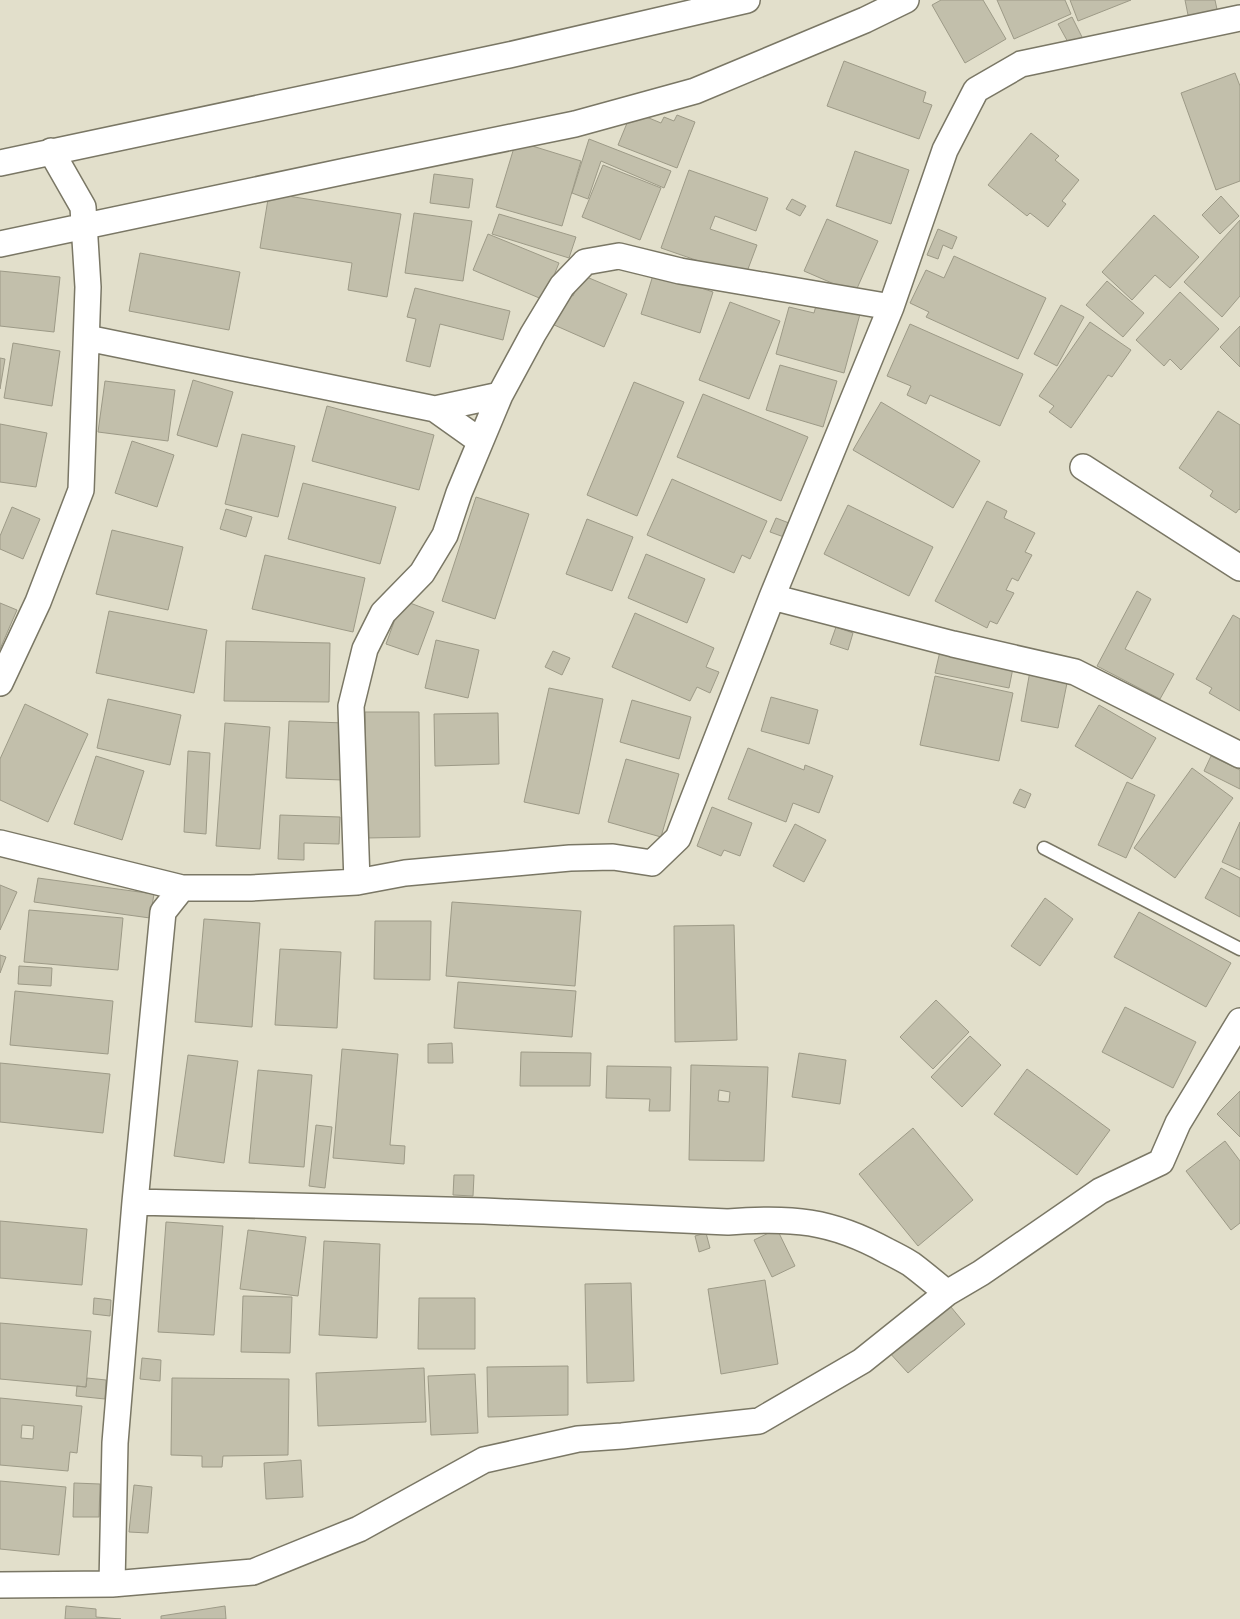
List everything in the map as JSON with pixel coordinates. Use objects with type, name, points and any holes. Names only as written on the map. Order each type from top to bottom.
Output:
[{"type":"street","points":[[0,163],[499,57],[748,0]]},
{"type":"street","points":[[0,244],[584,122],[695,91],[865,20],[906,0]]},
{"type":"street","points":[[0,843],[182,888],[251,888],[357,882],[405,873],[570,858],[613,857],[652,863],[678,838],[772,597],[891,307],[945,150],[976,90],[1021,64],[1240,18]]},
{"type":"street","points":[[0,683],[38,602],[81,490],[88,286],[83,207],[51,151]]},
{"type":"street","points":[[357,882],[351,706],[365,649],[383,613],[422,573],[445,535],[459,493],[500,395],[562,286],[585,262],[619,256],[680,271],[891,307]]},
{"type":"street","points":[[87,338],[435,410],[480,442]]},
{"type":"street","points":[[435,410],[500,395]]},
{"type":"street","points":[[1082,467],[1240,568]]},
{"type":"street","points":[[772,597],[953,644],[1075,672],[1240,755]]},
{"type":"street","points":[[112,1584],[115,1443],[135,1202],[163,912],[182,888]]},
{"type":"street","points":[[0,1585],[112,1584],[253,1572],[359,1530],[484,1460],[578,1439],[759,1421],[862,1361],[947,1293],[981,1273],[1100,1191],[1161,1162],[1178,1123],[1240,1021]]},
{"type":"street","points":[[135,1202],[484,1211],[728,1222],[763,1219],[801,1221],[826,1225],[866,1239],[910,1264],[947,1293]]},
{"type":"lane","points":[[1044,848],[1240,949]]},
{"type":"building","points":[[941,0],[983,0],[1006,39],[965,63],[932,5]]},
{"type":"building","points":[[997,0],[1065,0],[1071,14],[1014,39]]},
{"type":"building","points":[[1070,0],[1131,0],[1078,21]]},
{"type":"building","points":[[1185,0],[1215,0],[1218,14],[1189,20]]},
{"type":"building","points":[[1072,17],[1082,37],[1069,44],[1058,24]]},
{"type":"building","points":[[844,61],[926,92],[923,102],[932,105],[919,139],[827,106]]},
{"type":"building","points":[[1235,73],[1240,86],[1240,181],[1216,190],[1181,93]]},
{"type":"building","points":[[632,111],[661,123],[664,117],[674,121],[677,115],[695,122],[677,168],[618,145]]},
{"type":"building","points":[[1031,133],[1059,156],[1055,160],[1079,180],[1062,201],[1066,204],[1048,227],[1030,213],[1027,216],[988,185]]},
{"type":"building","points":[[589,139],[671,171],[664,188],[601,161],[588,199],[572,193]]},
{"type":"building","points":[[516,141],[581,161],[562,226],[496,207]]},
{"type":"building","points":[[855,151],[909,170],[891,224],[836,206]]},
{"type":"building","points":[[603,165],[661,188],[640,240],[582,217]]},
{"type":"building","points":[[689,170],[768,198],[756,231],[715,216],[710,229],[757,245],[745,277],[661,248]]},
{"type":"building","points":[[434,174],[473,179],[469,208],[430,203]]},
{"type":"building","points":[[269,193],[401,214],[387,297],[348,290],[352,263],[260,248]]},
{"type":"building","points":[[1221,196],[1239,216],[1220,234],[1202,215]]},
{"type":"building","points":[[792,199],[806,206],[800,216],[786,209]]},
{"type":"building","points":[[414,213],[472,221],[463,281],[405,273]]},
{"type":"building","points":[[499,214],[576,237],[569,258],[492,234]]},
{"type":"building","points":[[1154,215],[1199,257],[1170,288],[1155,275],[1132,300],[1102,272]]},
{"type":"building","points":[[827,219],[878,241],[855,293],[804,271]]},
{"type":"building","points":[[1240,220],[1240,296],[1222,317],[1184,282]]},
{"type":"building","points":[[938,229],[957,237],[952,249],[943,245],[938,259],[927,255]]},
{"type":"building","points":[[488,234],[559,263],[544,300],[473,270]]},
{"type":"building","points":[[140,253],[240,272],[229,330],[129,311]]},
{"type":"building","points":[[954,256],[1046,298],[1018,359],[926,317],[929,312],[910,303],[926,270],[944,278]]},
{"type":"building","points":[[0,271],[60,277],[54,332],[0,326]]},
{"type":"building","points":[[654,272],[713,292],[700,333],[641,314]]},
{"type":"building","points":[[582,275],[627,294],[604,347],[552,324],[565,292],[573,296]]},
{"type":"building","points":[[1107,281],[1144,313],[1123,337],[1086,305]]},
{"type":"building","points":[[415,288],[510,311],[503,340],[440,324],[430,367],[406,361],[416,319],[407,317]]},
{"type":"building","points":[[1180,292],[1219,329],[1181,370],[1170,359],[1164,366],[1136,340]]},
{"type":"building","points":[[730,302],[780,321],[749,399],[699,380]]},
{"type":"building","points":[[817,302],[860,314],[844,373],[776,354],[789,307],[814,313]]},
{"type":"building","points":[[1061,305],[1084,317],[1057,366],[1034,354]]},
{"type":"building","points":[[1090,322],[1131,350],[1112,377],[1108,375],[1071,428],[1049,412],[1054,406],[1039,396]]},
{"type":"building","points":[[910,324],[1023,374],[1000,426],[930,395],[926,404],[907,395],[911,386],[887,376]]},
{"type":"building","points":[[1240,326],[1240,367],[1220,347]]},
{"type":"building","points":[[13,343],[60,351],[52,406],[4,398]]},
{"type":"building","points":[[0,358],[5,359],[0,389]]},
{"type":"building","points":[[780,365],[837,381],[823,427],[766,410]]},
{"type":"building","points":[[193,380],[233,392],[217,447],[177,435]]},
{"type":"building","points":[[105,381],[175,390],[168,441],[98,432]]},
{"type":"building","points":[[634,382],[684,402],[637,516],[587,495]]},
{"type":"building","points":[[703,394],[808,437],[781,501],[677,457]]},
{"type":"building","points":[[881,402],[980,461],[953,508],[853,450]]},
{"type":"building","points":[[327,406],[434,435],[419,490],[312,461]]},
{"type":"building","points":[[1218,411],[1240,425],[1240,510],[1236,513],[1210,496],[1213,491],[1179,468]]},
{"type":"building","points":[[0,424],[47,433],[36,487],[0,482]]},
{"type":"building","points":[[242,434],[295,446],[278,517],[225,504]]},
{"type":"building","points":[[132,441],[174,455],[157,507],[115,493]]},
{"type":"building","points":[[672,479],[767,521],[750,559],[742,555],[734,573],[647,535]]},
{"type":"building","points":[[303,483],[396,507],[380,564],[288,539]]},
{"type":"building","points":[[476,497],[529,514],[495,619],[442,601]]},
{"type":"building","points":[[987,501],[1007,511],[1004,518],[1035,533],[1025,552],[1032,555],[1018,581],[1012,578],[1006,590],[1014,593],[997,624],[990,621],[987,628],[935,601]]},
{"type":"building","points":[[848,505],[933,547],[909,596],[824,554]]},
{"type":"building","points":[[12,507],[40,519],[23,559],[0,549],[0,536]]},
{"type":"building","points":[[226,509],[252,517],[246,537],[220,529]]},
{"type":"building","points":[[776,518],[789,523],[784,537],[770,532]]},
{"type":"building","points":[[587,519],[633,537],[612,591],[566,574]]},
{"type":"building","points":[[112,530],[183,547],[168,610],[96,594]]},
{"type":"building","points":[[646,554],[705,579],[687,623],[628,598]]},
{"type":"building","points":[[265,555],[365,578],[353,632],[252,609]]},
{"type":"building","points":[[1137,591],[1151,599],[1125,649],[1174,674],[1160,699],[1097,666]]},
{"type":"building","points":[[402,600],[434,612],[418,655],[386,644]]},
{"type":"building","points":[[0,603],[17,610],[0,649]]},
{"type":"building","points":[[109,611],[207,630],[194,693],[96,673]]},
{"type":"building","points":[[635,613],[714,648],[706,667],[719,672],[710,693],[697,687],[690,701],[612,667]]},
{"type":"building","points":[[1233,615],[1240,619],[1240,711],[1209,693],[1212,688],[1196,679]]},
{"type":"building","points":[[836,627],[853,633],[848,650],[830,644]]},
{"type":"building","points":[[436,640],[479,650],[468,698],[425,688]]},
{"type":"building","points":[[226,641],[330,643],[329,702],[224,701]]},
{"type":"building","points":[[941,647],[1014,663],[1009,688],[935,673]]},
{"type":"building","points":[[553,651],[570,658],[562,675],[545,667]]},
{"type":"building","points":[[1030,671],[1068,678],[1058,728],[1021,721]]},
{"type":"building","points":[[935,676],[1013,693],[999,761],[920,745]]},
{"type":"building","points":[[549,688],[603,699],[579,814],[524,802]]},
{"type":"building","points":[[771,697],[818,710],[809,744],[761,731]]},
{"type":"building","points":[[108,699],[181,715],[170,765],[97,748]]},
{"type":"building","points":[[632,700],[691,717],[679,759],[620,742]]},
{"type":"building","points":[[25,704],[88,734],[48,822],[0,800],[0,759]]},
{"type":"building","points":[[1099,705],[1156,738],[1132,779],[1075,746]]},
{"type":"building","points":[[365,712],[419,712],[420,837],[366,838]]},
{"type":"building","points":[[498,713],[499,764],[435,766],[434,714]]},
{"type":"building","points":[[289,721],[345,723],[343,780],[286,778]]},
{"type":"building","points":[[225,723],[270,727],[260,849],[216,846]]},
{"type":"building","points":[[748,748],[804,770],[805,765],[833,776],[819,813],[793,803],[786,822],[728,799]]},
{"type":"building","points":[[188,751],[210,753],[206,834],[184,832]]},
{"type":"building","points":[[96,756],[144,771],[122,840],[74,824]]},
{"type":"building","points":[[1211,756],[1240,770],[1240,789],[1204,771]]},
{"type":"building","points":[[626,759],[679,774],[661,837],[608,822]]},
{"type":"building","points":[[1192,768],[1233,798],[1175,878],[1134,848]]},
{"type":"building","points":[[1127,782],[1155,795],[1126,858],[1098,845]]},
{"type":"building","points":[[1020,789],[1031,794],[1025,808],[1013,803]]},
{"type":"building","points":[[712,807],[752,823],[740,856],[724,850],[721,856],[697,846]]},
{"type":"building","points":[[280,815],[340,817],[339,844],[304,843],[304,860],[278,859]]},
{"type":"building","points":[[1240,822],[1240,870],[1222,862]]},
{"type":"building","points":[[795,824],[826,840],[804,882],[773,866]]},
{"type":"building","points":[[1221,868],[1240,878],[1240,917],[1205,898]]},
{"type":"building","points":[[38,878],[154,894],[150,918],[34,902]]},
{"type":"building","points":[[0,885],[17,892],[0,930]]},
{"type":"building","points":[[1045,898],[1073,919],[1040,966],[1011,946]]},
{"type":"building","points":[[452,902],[581,911],[575,986],[446,976]]},
{"type":"building","points":[[29,910],[123,918],[118,970],[24,962]]},
{"type":"building","points":[[1139,912],[1231,963],[1206,1007],[1114,957]]},
{"type":"building","points":[[204,919],[260,923],[252,1027],[195,1022]]},
{"type":"building","points":[[375,921],[431,921],[430,980],[374,979]]},
{"type":"building","points":[[734,925],[737,1040],[675,1042],[674,926]]},
{"type":"building","points":[[280,949],[341,952],[337,1028],[275,1025]]},
{"type":"building","points":[[0,955],[6,957],[0,973]]},
{"type":"building","points":[[19,966],[52,968],[51,986],[18,984]]},
{"type":"building","points":[[458,982],[576,991],[572,1037],[454,1028]]},
{"type":"building","points":[[15,991],[113,1001],[108,1054],[10,1045]]},
{"type":"building","points":[[936,1000],[969,1032],[933,1069],[900,1037]]},
{"type":"building","points":[[1125,1007],[1196,1042],[1173,1088],[1102,1052]]},
{"type":"building","points":[[970,1036],[1001,1065],[962,1107],[931,1077]]},
{"type":"building","points":[[452,1043],[453,1063],[428,1063],[428,1044]]},
{"type":"building","points":[[342,1049],[398,1054],[390,1145],[405,1146],[404,1164],[333,1158]]},
{"type":"building","points":[[521,1052],[591,1053],[590,1086],[520,1086]]},
{"type":"building","points":[[799,1053],[846,1060],[840,1104],[792,1097]]},
{"type":"building","points":[[188,1055],[238,1061],[224,1163],[174,1156]]},
{"type":"building","points":[[0,1063],[110,1074],[103,1133],[0,1122]]},
{"type":"building","points":[[691,1065],[768,1067],[764,1161],[689,1160]],"holes":[[[719,1090],[730,1092],[729,1102],[718,1101]]]},
{"type":"building","points":[[607,1066],[671,1067],[670,1111],[649,1111],[650,1099],[606,1098]]},
{"type":"building","points":[[1027,1069],[1110,1130],[1077,1175],[994,1114]]},
{"type":"building","points":[[258,1070],[312,1075],[304,1167],[249,1163]]},
{"type":"building","points":[[1240,1091],[1240,1137],[1217,1114]]},
{"type":"building","points":[[316,1125],[332,1127],[325,1188],[309,1186]]},
{"type":"building","points":[[913,1128],[973,1200],[918,1246],[859,1174]]},
{"type":"building","points":[[1225,1141],[1240,1161],[1240,1223],[1231,1230],[1186,1171]]},
{"type":"building","points":[[454,1175],[474,1175],[473,1196],[453,1195]]},
{"type":"building","points":[[0,1221],[87,1229],[82,1285],[0,1278]]},
{"type":"building","points":[[166,1222],[223,1226],[214,1335],[158,1332]]},
{"type":"building","points":[[777,1229],[795,1266],[772,1277],[754,1240]]},
{"type":"building","points":[[248,1230],[306,1237],[298,1296],[240,1289]]},
{"type":"building","points":[[706,1233],[710,1248],[699,1252],[695,1236]]},
{"type":"building","points":[[324,1241],[380,1244],[377,1338],[319,1335]]},
{"type":"building","points":[[765,1280],[778,1364],[721,1374],[708,1289]]},
{"type":"building","points":[[631,1283],[634,1381],[587,1383],[585,1284]]},
{"type":"building","points":[[243,1296],[292,1297],[290,1353],[241,1352]]},
{"type":"building","points":[[94,1298],[111,1300],[110,1316],[93,1314]]},
{"type":"building","points":[[419,1298],[475,1298],[475,1349],[418,1349]]},
{"type":"building","points":[[946,1301],[965,1324],[908,1373],[888,1351]]},
{"type":"building","points":[[0,1323],[91,1331],[86,1387],[0,1379]]},
{"type":"building","points":[[142,1358],[161,1360],[160,1381],[140,1379]]},
{"type":"building","points":[[568,1366],[568,1415],[488,1417],[487,1367]]},
{"type":"building","points":[[424,1368],[426,1422],[318,1426],[316,1373]]},
{"type":"building","points":[[475,1374],[478,1433],[431,1435],[428,1376]]},
{"type":"building","points":[[87,1378],[106,1380],[105,1399],[76,1396],[77,1386],[86,1387]]},
{"type":"building","points":[[172,1378],[289,1379],[288,1455],[223,1456],[222,1467],[202,1467],[202,1456],[171,1455]]},
{"type":"building","points":[[0,1398],[82,1406],[77,1453],[70,1452],[68,1471],[0,1465]],"holes":[[[22,1425],[34,1426],[33,1439],[21,1438]]]},
{"type":"building","points":[[301,1460],[303,1497],[266,1499],[264,1463]]},
{"type":"building","points":[[0,1481],[66,1487],[59,1555],[0,1549]]},
{"type":"building","points":[[74,1483],[100,1484],[99,1517],[73,1517]]},
{"type":"building","points":[[134,1485],[152,1487],[148,1533],[129,1532]]},
{"type":"building","points":[[66,1606],[96,1609],[96,1617],[121,1619],[65,1619]]},
{"type":"building","points":[[225,1606],[226,1619],[161,1619],[161,1616]]}]
